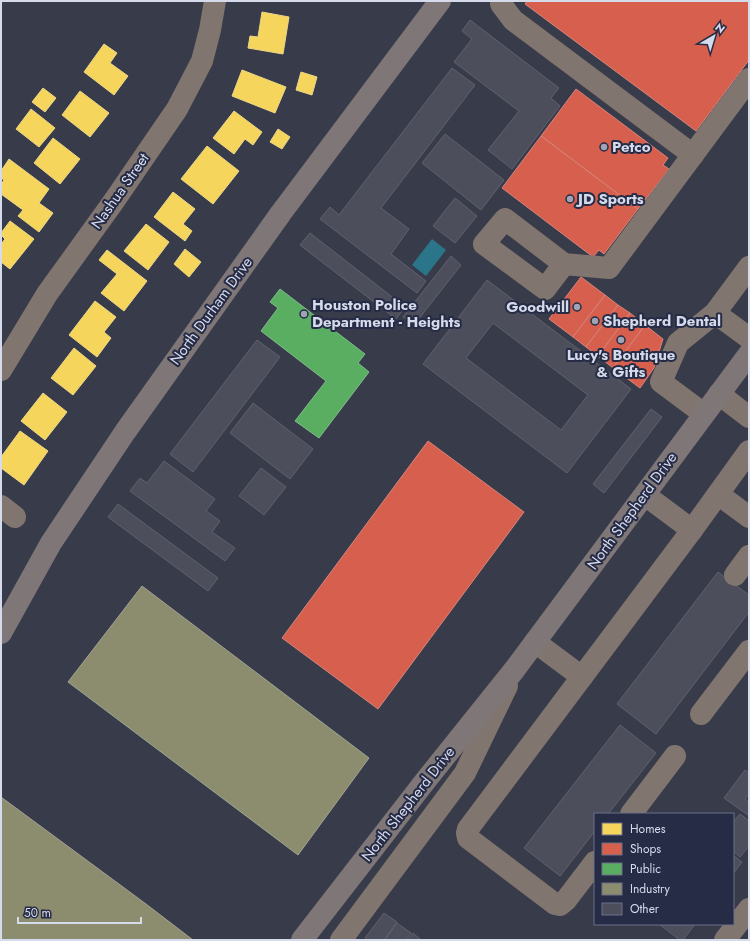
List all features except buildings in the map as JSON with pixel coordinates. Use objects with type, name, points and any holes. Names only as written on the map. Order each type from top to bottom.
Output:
[{"type":"main road","name":"North Durham Drive","points":[[1,633],[51,543],[124,432],[281,213],[440,1]]},
{"type":"main road","name":"North Shepherd Drive","points":[[302,940],[535,642],[749,354]]},
{"type":"street","name":"Nashua Street","points":[[1,370],[47,294],[114,201],[177,109],[202,61],[210,30],[215,1]]},
{"type":"street","points":[[501,1],[501,4],[513,20],[694,155]]},
{"type":"street","points":[[564,264],[609,268],[749,79]]},
{"type":"street","points":[[704,414],[661,382],[678,343],[715,313],[749,267]]},
{"type":"street","points":[[715,313],[749,338]]},
{"type":"street","points":[[719,394],[749,417]]},
{"type":"street","points":[[594,863],[566,900],[560,904],[555,904],[468,838],[468,829],[692,530],[749,451]]},
{"type":"street","points":[[718,494],[749,517]]},
{"type":"street","points":[[645,495],[692,530]]},
{"type":"street","points":[[735,575],[749,556]]},
{"type":"street","points":[[535,642],[582,677]]},
{"type":"street","points":[[701,714],[749,651]]},
{"type":"street","name":"North Shepherd Drive","points":[[341,940],[465,773],[515,668]]},
{"type":"street","points":[[632,813],[675,756]]},
{"type":"street","points":[[725,940],[749,909]]},
{"type":"water","points":[[432,239],[446,250],[426,276],[412,265]]},
{"type":"place","name":"Petco","points":[[604,147]]},
{"type":"place","name":"JD Sports","points":[[570,199]]},
{"type":"place","name":"Goodwill","points":[[577,307]]},
{"type":"place","name":"Houston Police Department - Heights","points":[[304,314]]},
{"type":"place","name":"Shepherd Dental","points":[[595,321]]},
{"type":"place","name":"Lucy's Boutique & Gifts","points":[[621,340]]}]
